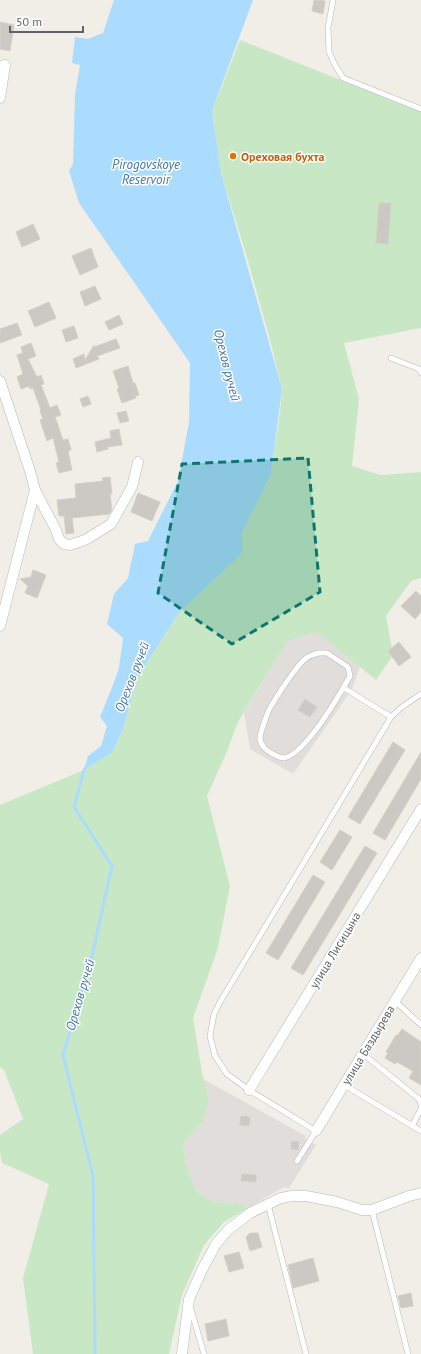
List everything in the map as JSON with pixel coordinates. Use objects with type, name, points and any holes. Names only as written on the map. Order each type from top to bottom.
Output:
[{"type":"street","points":[[0,66],[5,65],[0,98]]},
{"type":"street","points":[[0,381],[35,490],[53,524],[59,539],[64,544],[70,545],[85,540],[111,524],[132,487],[138,462]]},
{"type":"street","points":[[0,626],[35,490]]},
{"type":"street","name":"улица Лисицына","points":[[249,1090],[421,810]]},
{"type":"street","name":"улица Баздырева","points":[[316,1131],[421,958]]},
{"type":"street","points":[[182,1354],[189,1299],[202,1270],[216,1244],[228,1230],[250,1213],[281,1198],[292,1196],[306,1196],[337,1202],[362,1210],[372,1210],[409,1196],[421,1194]]},
{"type":"lane","points":[[333,0],[328,28],[329,52],[343,78],[421,109]]},
{"type":"lane","points":[[390,358],[419,369],[421,373]]},
{"type":"lane","points":[[327,653],[348,667],[350,676],[344,688],[312,736],[291,755],[286,758],[280,758],[264,749],[260,738],[268,711],[299,665],[305,659],[312,655],[327,653]]},
{"type":"lane","points":[[344,688],[391,717]]},
{"type":"lane","points":[[297,1161],[316,1131],[249,1090],[227,1074],[216,1056],[210,1036],[214,1014],[391,717],[402,707],[421,694]]},
{"type":"lane","points":[[395,1001],[421,1025]]},
{"type":"lane","points":[[363,1054],[418,1099],[421,1105]]},
{"type":"lane","points":[[344,1085],[421,1131]]},
{"type":"lane","points":[[412,1126],[421,1109]]},
{"type":"lane","points":[[268,1204],[306,1354]]},
{"type":"lane","points":[[372,1210],[408,1354]]},
{"type":"lane","points":[[189,1299],[204,1354]]},
{"type":"highlighted area","points":[[308,458],[320,592],[232,644],[158,593],[182,464]]},
{"type":"shaded area","points":[[317,632],[360,667],[352,689],[293,774],[250,749],[244,713],[288,641]]},
{"type":"shaded area","points":[[203,1079],[306,1136],[305,1138],[316,1145],[289,1188],[284,1187],[248,1208],[237,1203],[214,1202],[197,1192],[186,1165],[183,1144],[203,1121],[209,1100]]},
{"type":"green space","points":[[240,40],[421,112],[421,328],[344,343],[359,399],[352,466],[381,475],[421,472],[421,578],[411,581],[386,616],[393,655],[376,680],[317,632],[288,641],[238,722],[228,749],[207,796],[230,886],[218,948],[193,1018],[202,1073],[209,1100],[203,1121],[183,1144],[186,1165],[197,1192],[214,1202],[237,1203],[248,1208],[224,1222],[204,1245],[182,1295],[169,1354],[33,1354],[23,1278],[49,1184],[2,1163],[0,1151],[0,1135],[23,1119],[4,1070],[0,1067],[0,805],[84,770],[113,752],[124,726],[137,678],[178,614],[242,553],[242,533],[271,474],[282,389],[246,254],[221,173],[212,111]]},
{"type":"water","name":"Pirogovskoye Reservoir","points":[[114,0],[253,0],[212,111],[221,173],[282,389],[271,474],[242,533],[242,553],[178,614],[137,678],[124,726],[113,752],[84,770],[88,756],[101,746],[107,726],[100,717],[119,668],[123,638],[107,624],[114,594],[128,578],[135,544],[148,541],[178,481],[189,422],[190,363],[79,203],[69,171],[73,164],[75,94],[80,65],[72,63],[75,37],[88,39],[103,33]]},
{"type":"building","points":[[314,0],[325,1],[323,14],[312,11]]},
{"type":"building","points":[[0,22],[14,25],[10,51],[0,49]]},
{"type":"building","points":[[379,203],[391,203],[388,244],[376,243]]},
{"type":"building","points":[[33,224],[40,239],[22,247],[16,232]]},
{"type":"building","points":[[91,248],[98,267],[80,275],[72,256]]},
{"type":"building","points":[[95,286],[101,299],[85,306],[80,292]]},
{"type":"building","points":[[49,302],[56,318],[35,327],[28,311]]},
{"type":"building","points":[[119,315],[123,324],[109,330],[105,322]]},
{"type":"building","points":[[17,323],[22,335],[0,343],[0,329]]},
{"type":"building","points":[[74,326],[78,338],[66,342],[62,330]]},
{"type":"building","points":[[116,339],[120,348],[97,356],[99,359],[76,368],[73,359],[84,354],[85,360],[94,345],[94,347]]},
{"type":"building","points":[[31,343],[36,356],[28,359],[37,377],[41,375],[44,384],[41,385],[50,408],[57,405],[61,415],[55,417],[63,440],[68,439],[71,450],[68,451],[72,470],[59,473],[56,463],[59,462],[53,438],[47,441],[40,420],[43,419],[41,410],[33,388],[30,389],[29,386],[21,389],[17,377],[23,374],[17,355],[23,353],[21,347]]},
{"type":"building","points":[[128,366],[133,383],[135,383],[139,395],[135,396],[136,398],[122,403],[113,371]]},
{"type":"building","points":[[88,396],[91,404],[83,407],[80,399]]},
{"type":"building","points":[[126,411],[129,421],[120,423],[117,413]]},
{"type":"building","points":[[119,429],[122,445],[107,447],[108,449],[97,452],[95,442],[111,438],[110,431]]},
{"type":"building","points":[[110,477],[112,510],[109,514],[72,518],[74,533],[66,534],[64,516],[59,516],[57,500],[76,498],[75,484],[103,481],[102,478]]},
{"type":"building","points":[[138,493],[160,502],[152,521],[131,512]]},
{"type":"building","points":[[33,570],[46,575],[37,598],[25,593],[28,586],[20,579],[31,577]]},
{"type":"building","points":[[416,591],[421,596],[421,612],[415,619],[401,606]]},
{"type":"building","points":[[399,642],[411,657],[399,666],[388,651]]},
{"type":"building","points":[[305,699],[317,707],[310,717],[298,710]]},
{"type":"building","points":[[393,742],[405,750],[360,824],[348,817]]},
{"type":"building","points":[[421,752],[421,779],[385,840],[373,833]]},
{"type":"building","points":[[340,830],[352,837],[332,870],[320,862]]},
{"type":"building","points":[[365,846],[377,853],[303,975],[291,968]]},
{"type":"building","points":[[313,875],[325,882],[278,960],[266,953]]},
{"type":"building","points":[[402,1029],[421,1042],[421,1085],[409,1078],[413,1071],[397,1062],[395,1064],[385,1058],[388,1053],[386,1052],[396,1035],[398,1035]]},
{"type":"building","points":[[241,1116],[250,1117],[249,1126],[240,1125]]},
{"type":"building","points":[[292,1141],[299,1142],[298,1150],[291,1149]]},
{"type":"building","points":[[242,1174],[256,1175],[256,1182],[241,1181]]},
{"type":"building","points":[[250,1233],[258,1233],[262,1247],[250,1251],[246,1237]]},
{"type":"building","points":[[239,1252],[244,1268],[229,1272],[224,1256]]},
{"type":"building","points":[[313,1258],[319,1281],[293,1288],[288,1265]]},
{"type":"building","points":[[411,1293],[413,1306],[401,1308],[398,1296]]},
{"type":"building","points":[[226,1319],[229,1336],[208,1341],[205,1324]]},
{"type":"waterway","name":"Орехов ручей","points":[[86,767],[74,807],[112,866],[92,956],[63,1055],[93,1176],[95,1354]]},
{"type":"place","name":"Ореховая бухта","points":[[233,156]]}]
